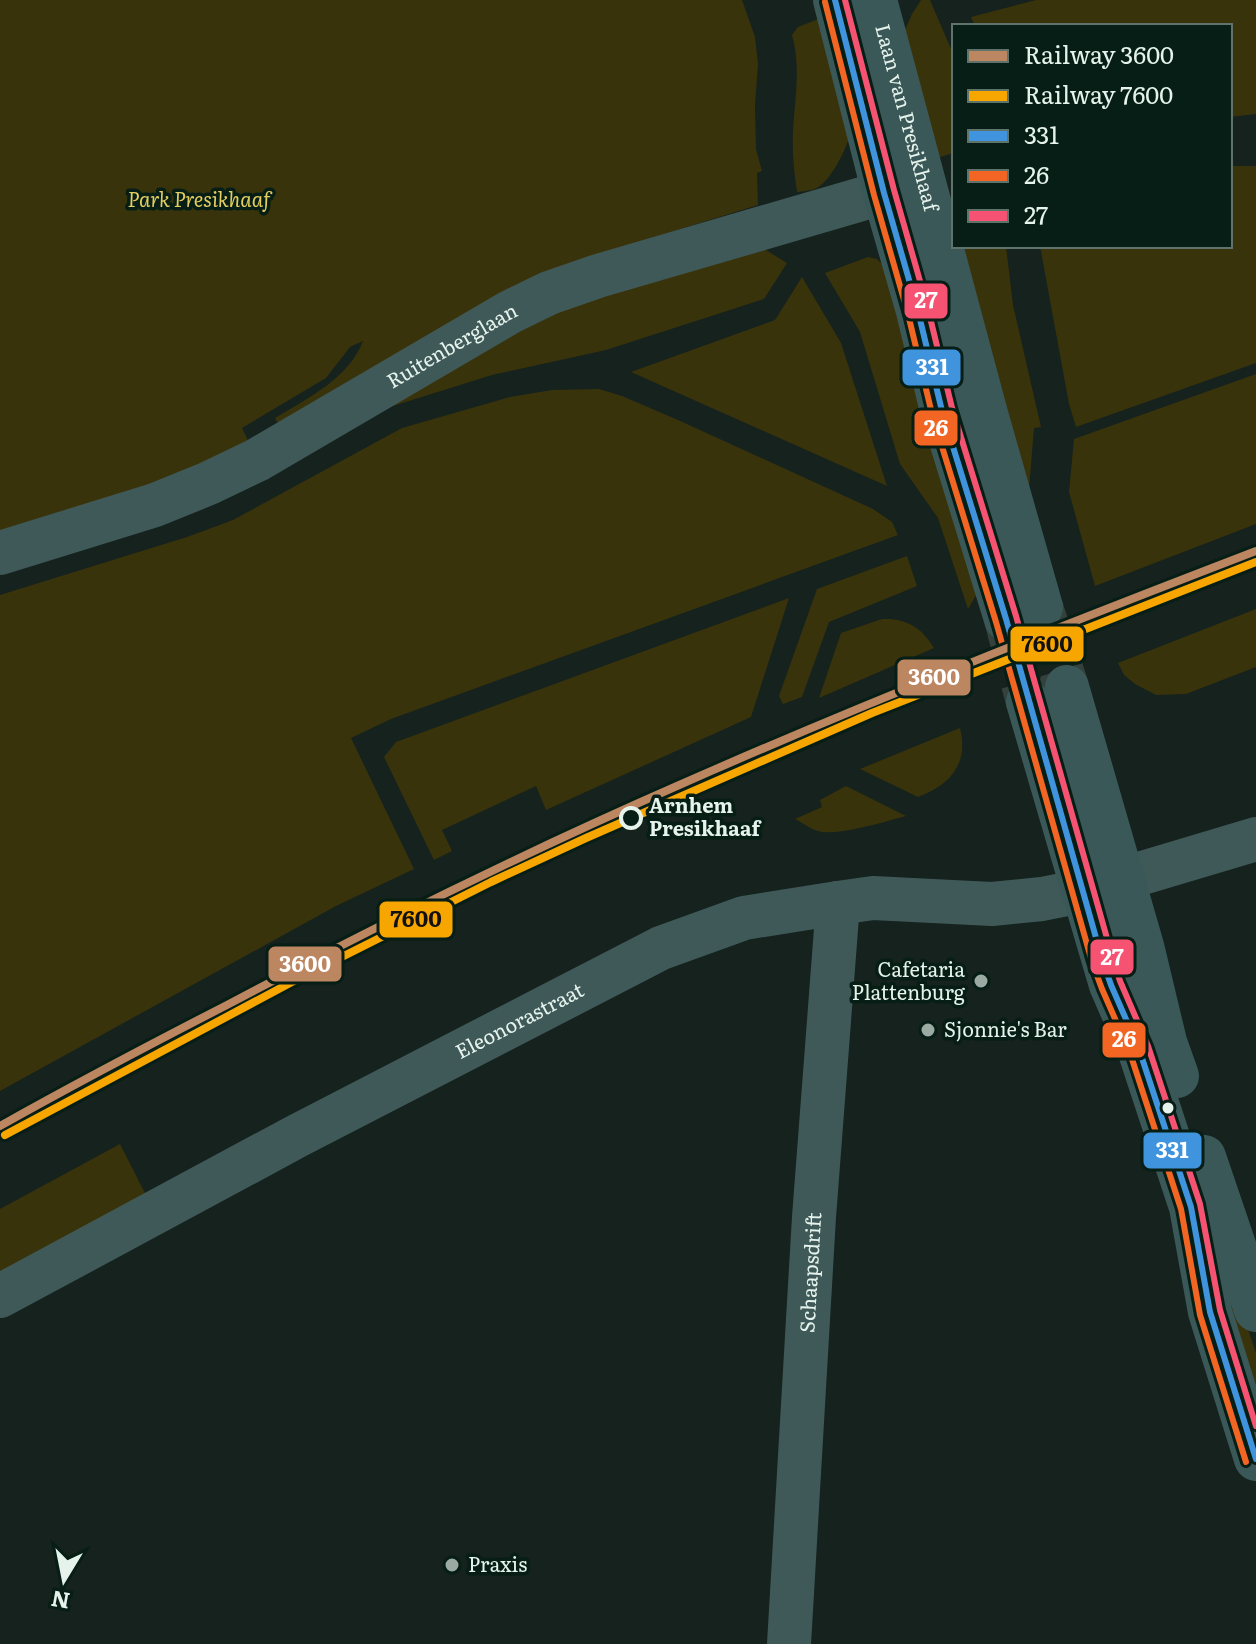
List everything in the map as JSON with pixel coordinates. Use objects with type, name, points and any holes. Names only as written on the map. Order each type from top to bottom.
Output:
[{"type":"street","name":"Laan van Presikhaaf","points":[[835,0],[986,414],[1023,613]]},
{"type":"street","name":"Laan van Presikhaaf","points":[[875,0],[903,187]]},
{"type":"street","name":"Ruitenberglaan","points":[[0,553],[155,505],[209,483],[257,460],[473,333],[549,293],[903,187]]},
{"type":"street","points":[[1047,694],[1102,885],[1111,985],[1139,1049],[1191,1207],[1210,1312],[1256,1459]]},
{"type":"street","name":"Eleonorastraat","points":[[0,1296],[297,1136],[661,948],[744,918],[873,898],[992,904],[1042,899],[1102,885],[1256,839]]},
{"type":"street","points":[[1102,885],[1142,946],[1165,1042],[1256,1310]]},
{"type":"street","name":"Schaapsdrift","points":[[789,1644],[814,1217],[838,903]]},
{"type":"green space","name":"Park Presikhaaf","points":[[0,0],[742,0],[755,37],[758,64],[756,149],[762,171],[757,173],[758,205],[590,257],[280,427],[275,418],[314,395],[338,376],[357,354],[363,341],[350,347],[326,378],[242,428],[250,445],[203,468],[0,535]]},
{"type":"green space","points":[[921,0],[930,0],[952,51],[952,154],[933,159],[905,30]]},
{"type":"green space","points":[[1036,0],[1256,0],[1256,114],[1232,117],[1232,24],[974,24],[971,17]]},
{"type":"green space","points":[[826,16],[849,138],[827,179],[813,190],[797,192],[793,138],[797,71],[792,35],[798,27]]},
{"type":"green space","points":[[1232,166],[1256,166],[1256,363],[1076,427],[1040,248],[1232,248]]},
{"type":"green space","points":[[761,247],[787,263],[764,299],[606,350],[492,375],[380,410],[554,312]]},
{"type":"green space","points":[[957,248],[1006,248],[1013,305],[1041,427],[1034,428],[1029,489]]},
{"type":"green space","points":[[868,257],[877,259],[884,266],[982,585],[968,609],[938,518],[900,464],[860,332],[825,273]]},
{"type":"green space","points":[[802,277],[841,343],[887,486],[631,372],[775,320]]},
{"type":"green space","points":[[1256,374],[1256,524],[1095,586],[1069,492],[1074,439]]},
{"type":"green space","points":[[599,389],[678,420],[873,509],[892,522],[898,535],[391,719],[351,738],[414,869],[336,906],[0,1091],[0,595],[233,520],[402,428],[510,397],[552,390]]},
{"type":"green space","points":[[907,556],[917,586],[829,622],[802,697],[783,704],[779,696],[817,589]]},
{"type":"green space","points":[[789,598],[751,717],[546,810],[536,786],[442,830],[452,851],[434,860],[384,757],[396,742]]},
{"type":"green space","points":[[1256,609],[1256,667],[1186,694],[1156,695],[1124,675],[1118,663]]},
{"type":"green space","points":[[882,619],[899,620],[913,626],[934,648],[819,698],[841,633]]},
{"type":"green space","points":[[960,728],[962,752],[954,772],[939,786],[918,797],[860,769]]},
{"type":"green space","points":[[846,786],[906,816],[836,832],[818,831],[795,819],[822,807],[820,800]]},
{"type":"green space","points":[[120,1144],[148,1199],[0,1282],[0,1209]]},
{"type":"green space","points":[[1231,1278],[1256,1353],[1256,1403],[1218,1280]]},
{"type":"tunnel","points":[[1041,607],[1067,687]]},
{"type":"tunnel","points":[[1006,619],[1028,702]]},
{"type":"rail line","name":"3600","points":[[0,1126],[338,947],[620,811],[892,695],[1256,551]]},
{"type":"rail line","name":"7600","points":[[5,1135],[290,983],[586,838],[872,713],[1256,562]]},
{"type":"transit line","name":"331","points":[[835,0],[942,411],[1006,619],[1102,959],[1139,1049],[1191,1207],[1210,1312],[1256,1459]]},
{"type":"transit line","name":"27","points":[[845,0],[952,408],[1016,616],[1112,956],[1148,1046],[1200,1204],[1220,1310],[1256,1426]]},
{"type":"transit line","name":"26","points":[[825,2],[932,414],[996,622],[1092,962],[1130,1053],[1181,1209],[1200,1315],[1246,1462]]},
{"type":"place","name":"Arnhem Presikhaaf","points":[[631,818]]},
{"type":"place","name":"Cafetaria Plattenburg","points":[[981,981]]},
{"type":"place","name":"Sjonnie's Bar","points":[[928,1030]]},
{"type":"place","name":"Praxis","points":[[452,1565]]}]
